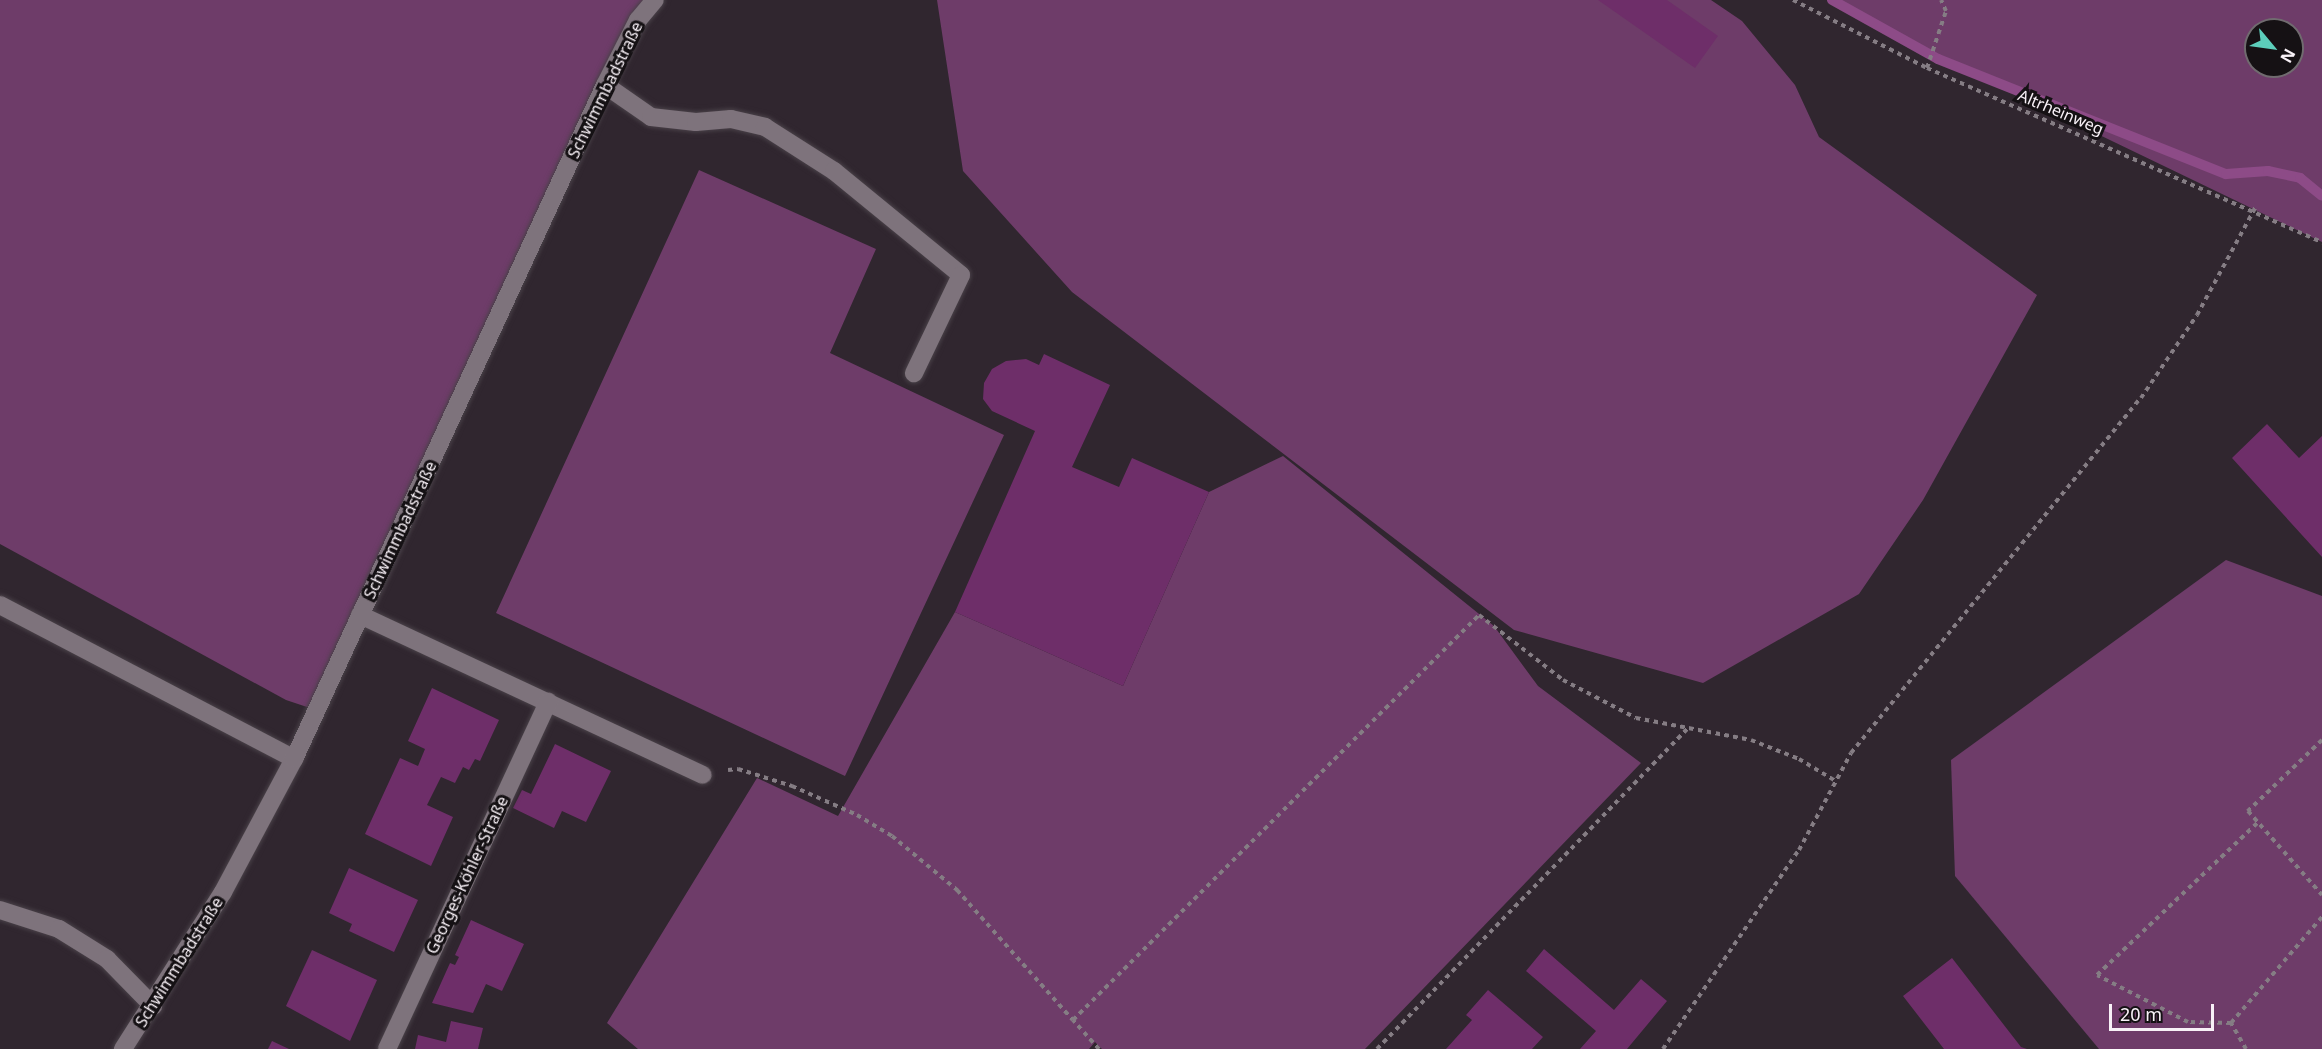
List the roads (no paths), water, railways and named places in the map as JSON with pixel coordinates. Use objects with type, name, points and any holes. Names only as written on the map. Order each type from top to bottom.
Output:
[{"type":"street","name":"Schwimmbadstraße","points":[[123,1049],[153,1006],[224,892],[294,759],[605,86],[638,20],[655,0]]},
{"type":"street","points":[[605,86],[651,117],[696,122],[731,119],[765,127],[834,171],[961,275],[914,373]]},
{"type":"street","points":[[0,605],[294,759]]},
{"type":"street","points":[[360,615],[703,775]]},
{"type":"street","name":"Georges-Köhler-Straße","points":[[387,1049],[548,702]]},
{"type":"street","points":[[0,910],[58,929],[107,960],[153,1006]]},
{"type":"waterway","points":[[1832,0],[1938,59],[2226,174],[2268,171],[2300,178],[2322,196]]}]
